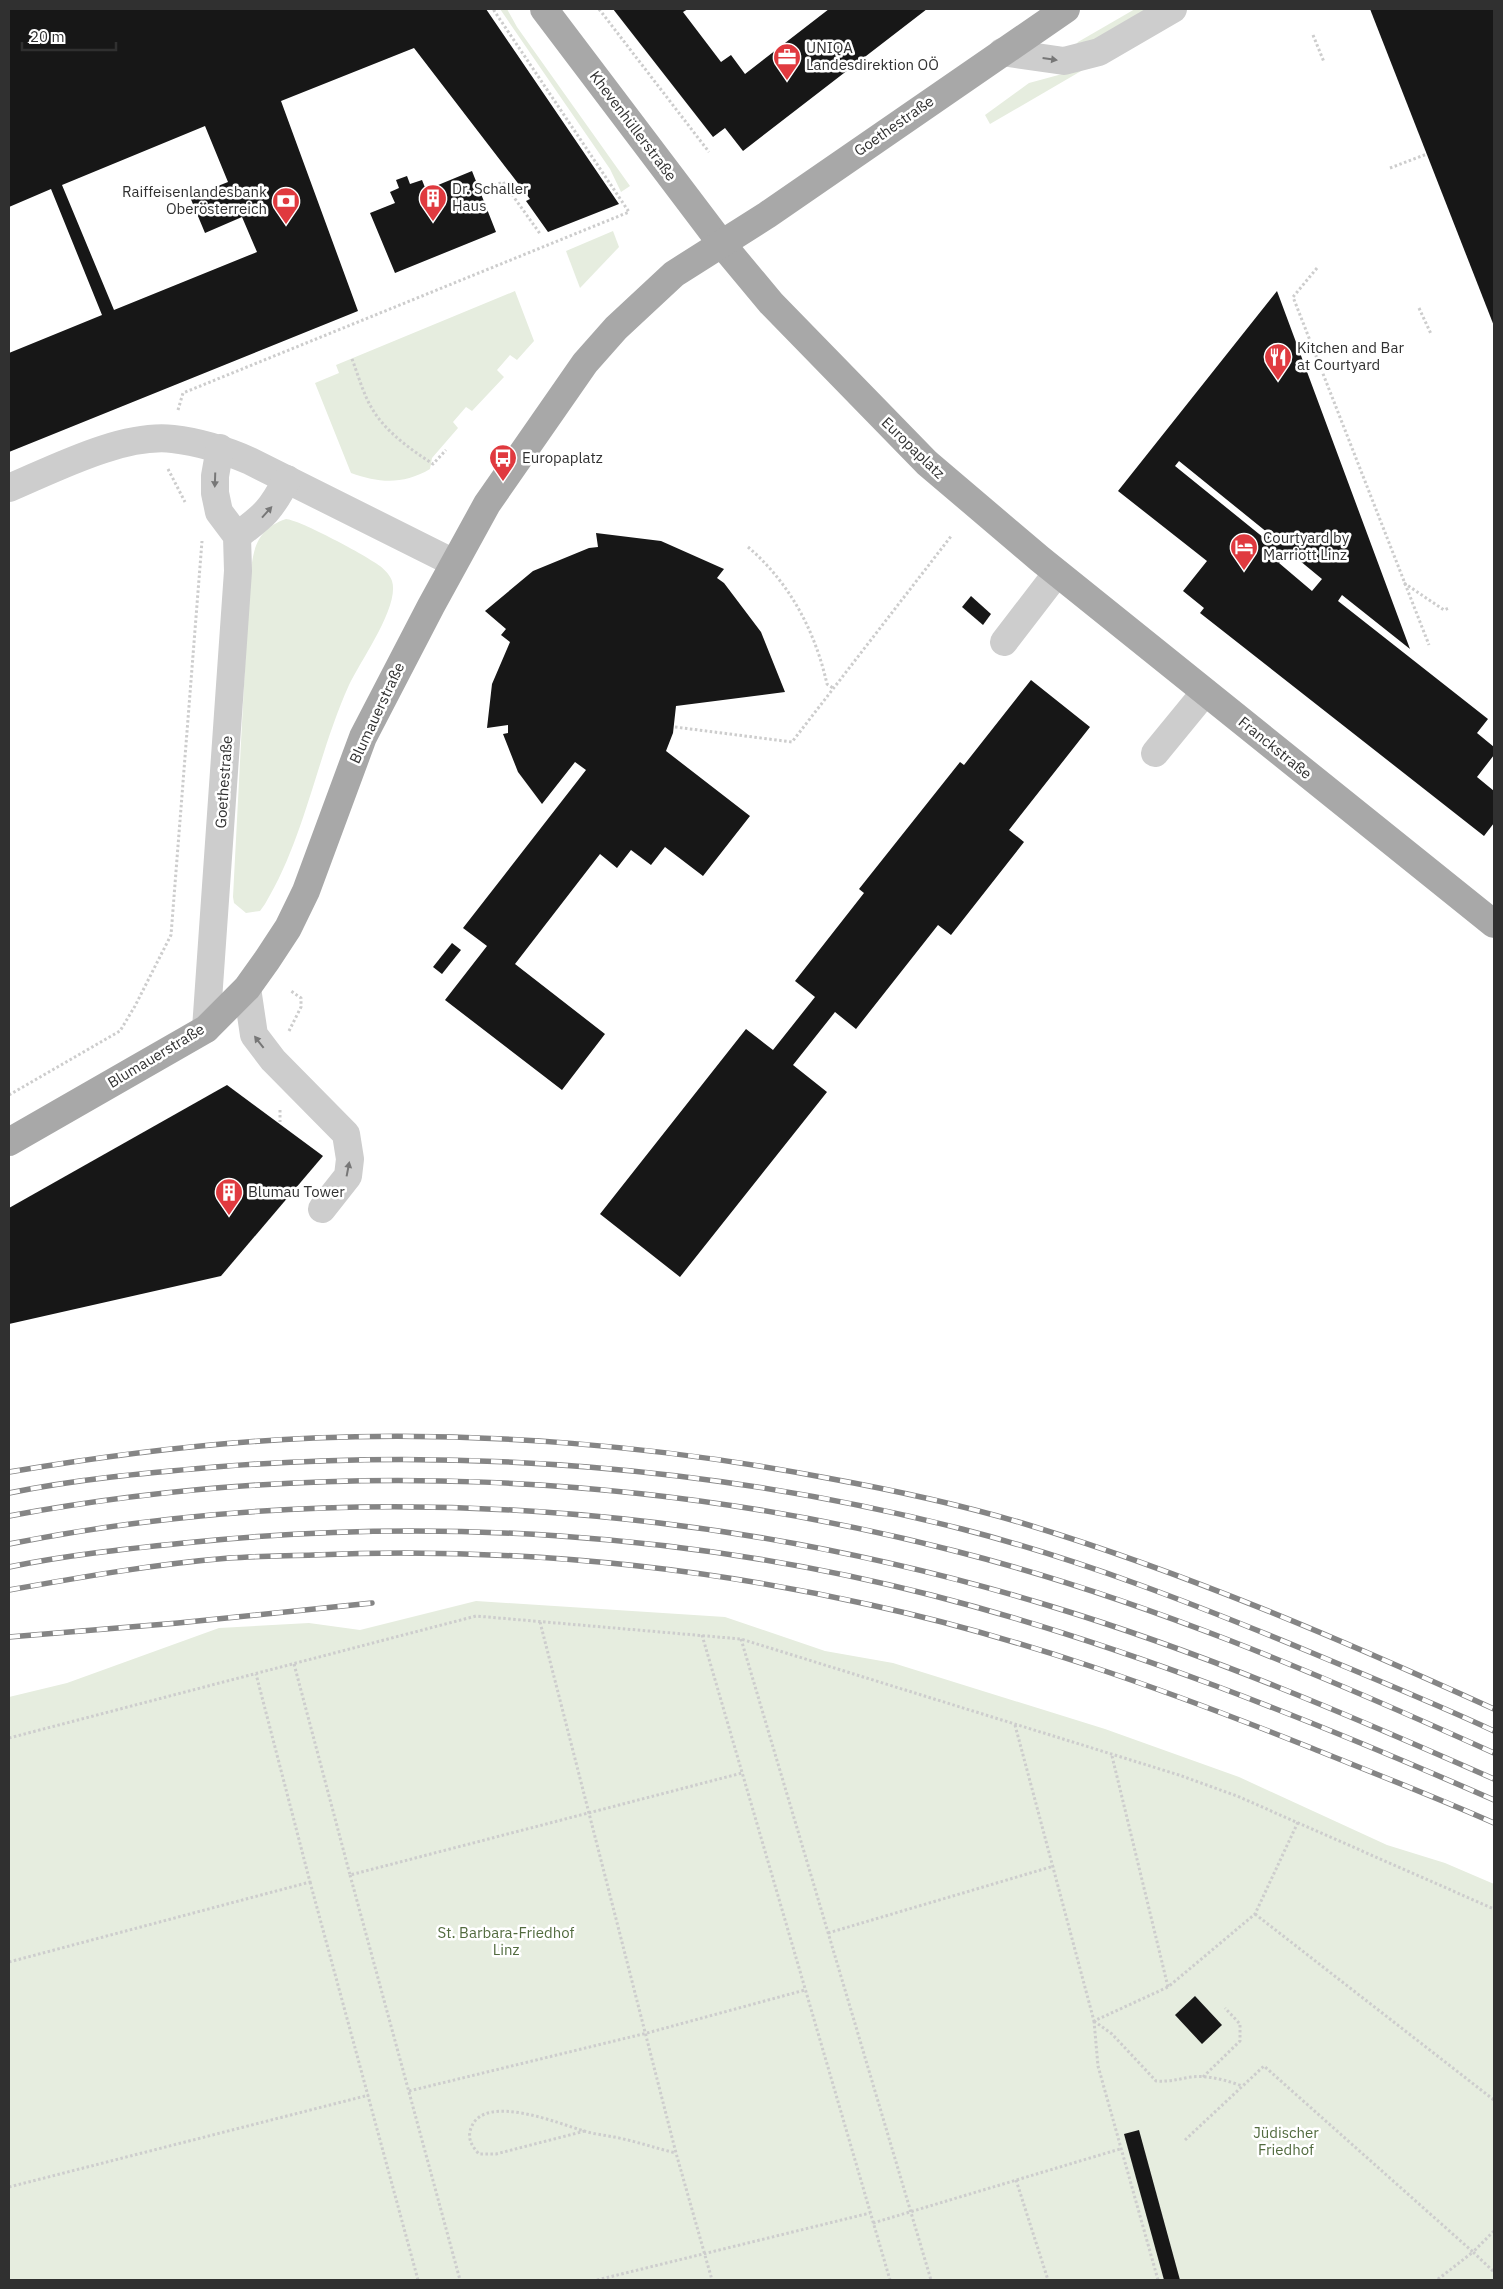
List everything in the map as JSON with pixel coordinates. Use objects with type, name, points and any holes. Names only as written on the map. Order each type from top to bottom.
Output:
[{"type":"main road","name":"Khevenhüllerstraße","points":[[544,9],[721,244]]},
{"type":"main road","name":"Goethestraße","points":[[721,244],[1066,9]]},
{"type":"main road","name":"Blumauerstraße","points":[[9,1142],[206,1029],[247,988],[283,936],[306,891],[363,737],[487,504],[586,363],[616,328],[674,274],[721,244]]},
{"type":"main road","name":"Europaplatz","points":[[721,244],[771,303],[927,463],[1057,573]]},
{"type":"main road","name":"Franckstraße","points":[[1057,573],[1494,924]]},
{"type":"street","points":[[1002,52],[1064,60],[1099,52],[1174,9]]},
{"type":"street","points":[[9,488],[99,451],[148,439],[172,438],[220,448],[287,479],[454,563]]},
{"type":"street","points":[[220,448],[215,476],[215,494],[219,512],[237,536],[264,516],[274,504],[287,479]]},
{"type":"street","name":"Goethestraße","points":[[206,1029],[235,610],[237,536]]},
{"type":"street","points":[[1004,642],[1057,573]]},
{"type":"street","points":[[1156,753],[1205,692]]},
{"type":"street","points":[[247,988],[254,1035],[273,1060],[346,1134],[350,1159],[348,1176],[322,1209]]},
{"type":"path","points":[[177,412],[183,393],[629,212],[493,9]]},
{"type":"path","points":[[599,9],[709,152]]},
{"type":"path","points":[[1312,35],[1324,62]]},
{"type":"path","points":[[1390,168],[1427,154]]},
{"type":"path","points":[[480,191],[502,182],[542,235]]},
{"type":"path","points":[[1317,268],[1293,297],[1429,645]]},
{"type":"path","points":[[1419,308],[1431,334]]},
{"type":"path","points":[[352,358],[367,400],[378,418],[393,435],[433,464],[446,450]]},
{"type":"path","points":[[166,465],[188,508]]},
{"type":"path","points":[[675,727],[792,742],[952,535]]},
{"type":"path","points":[[9,1095],[120,1031],[135,1006],[170,935],[202,537]]},
{"type":"path","points":[[748,547],[762,559],[790,594],[808,624],[822,659],[827,684],[833,688]]},
{"type":"path","points":[[1404,583],[1444,610],[1449,608]]},
{"type":"path","points":[[291,991],[300,998]]},
{"type":"path","points":[[9,1738],[476,1616],[741,1639],[1112,1756],[1179,1775],[1237,1796],[1494,1909]]},
{"type":"path","points":[[540,1622],[647,2033],[676,2153],[712,2280]]},
{"type":"path","points":[[702,1635],[890,2280]]},
{"type":"path","points":[[741,1639],[931,2280]]},
{"type":"path","points":[[294,1664],[460,2280]]},
{"type":"path","points":[[256,1674],[310,1882],[418,2280]]},
{"type":"path","points":[[1015,1725],[1094,2020],[1098,2066],[1158,2280]]},
{"type":"path","points":[[1112,1756],[1168,1987]]},
{"type":"path","points":[[350,1875],[742,1772]]},
{"type":"path","points":[[1094,2020],[1168,1987],[1255,1914],[1298,1822]]},
{"type":"path","points":[[828,1933],[1054,1866]]},
{"type":"path","points":[[9,1962],[310,1882]]},
{"type":"path","points":[[1255,1914],[1494,2100]]},
{"type":"path","points":[[409,2092],[647,2033],[805,1990]]},
{"type":"path","points":[[1203,2077],[1240,2042],[1240,2024],[1225,2008]]},
{"type":"path","points":[[1094,2020],[1112,2034],[1156,2080],[1167,2081],[1203,2077],[1228,2080],[1242,2086]]},
{"type":"path","points":[[1184,2140],[1264,2066],[1494,2272]]},
{"type":"path","points":[[9,2187],[369,2095]]},
{"type":"path","points":[[585,2131],[496,2154],[479,2154],[471,2145],[469,2136],[471,2125],[480,2116],[496,2112],[534,2115],[585,2131],[676,2153]]},
{"type":"path","points":[[873,2223],[1120,2149]]},
{"type":"path","points":[[1016,2180],[1048,2280]]},
{"type":"path","points":[[597,2280],[870,2213]]},
{"type":"path","points":[[1437,2280],[1473,2252],[1494,2231]]},
{"type":"green space","points":[[500,9],[507,9],[517,27],[630,186],[621,192],[610,169]]},
{"type":"green space","points":[[1135,9],[1161,9],[1103,43],[1073,48],[1078,42]]},
{"type":"green space","points":[[1088,67],[990,124],[985,115],[1029,83]]},
{"type":"green space","points":[[613,231],[619,247],[580,288],[566,251]]},
{"type":"green space","points":[[515,291],[534,341],[517,360],[510,355],[497,370],[504,377],[472,411],[466,407],[453,422],[458,428],[432,458],[430,469],[410,478],[391,481],[371,479],[351,473],[315,383],[339,373],[336,365]]},
{"type":"green space","points":[[286,519],[305,525],[333,539],[380,566],[392,581],[393,592],[385,618],[349,685],[338,712],[301,824],[279,879],[260,911],[246,913],[234,903],[233,897],[249,588],[253,556],[260,538],[266,530]]},
{"type":"green space","name":"St. Barbara-Friedhof Linz","points":[[476,1601],[725,1617],[825,1651],[893,1663],[1105,1729],[1239,1777],[1387,1845],[1445,1863],[1494,1884],[1494,2280],[9,2280],[9,1697],[67,1683],[219,1628],[309,1623],[360,1630]]},
{"type":"building","name":"Raiffeisenlandesbank Oberösterreich","points":[[9,9],[486,9],[619,204],[548,232],[526,201],[530,199],[414,48],[281,101],[358,311],[9,452],[9,353],[102,315],[51,189],[9,207]],"holes":[[[205,126],[228,182],[190,197],[205,233],[242,217],[257,252],[114,310],[62,185]]]},
{"type":"building","points":[[613,9],[688,9],[683,12],[721,62],[731,55],[745,74],[829,9],[927,9],[743,151],[725,128],[713,137]]},
{"type":"building","points":[[1370,9],[1494,9],[1494,326]]},
{"type":"building","name":"Dr. Schaller Haus","points":[[472,171],[496,232],[395,273],[370,213],[395,203],[390,192],[399,188],[396,180],[407,176],[410,184],[422,180],[426,190]]},
{"type":"building","name":"Courtyard by Marriott Linz","points":[[1277,291],[1410,649],[1342,595],[1338,601],[1488,719],[1477,733],[1494,747],[1494,755],[1477,777],[1494,791],[1494,823],[1484,836],[1200,613],[1204,608],[1183,591],[1207,561],[1118,491]],"holes":[[[1179,461],[1268,533],[1264,538],[1175,466]],[[1288,551],[1322,579],[1312,591],[1279,563]]]},
{"type":"building","points":[[596,533],[661,541],[724,569],[717,578],[724,583],[761,632],[785,692],[676,706],[673,733],[666,751],[750,816],[703,876],[665,847],[651,865],[631,850],[617,868],[600,854],[515,964],[605,1034],[562,1090],[445,1000],[487,946],[463,928],[586,770],[575,762],[542,804],[518,772],[503,734],[508,733],[508,725],[487,728],[492,684],[510,642],[501,635],[506,629],[485,611],[533,571],[589,548],[598,547]]},
{"type":"building","points":[[971,596],[991,614],[983,625],[962,607]]},
{"type":"building","points":[[1031,680],[1090,727],[1009,830],[1024,842],[951,935],[938,925],[856,1029],[835,1012],[793,1065],[827,1092],[680,1277],[600,1214],[746,1029],[773,1050],[815,997],[795,981],[864,893],[859,889],[960,762],[964,765]]},
{"type":"building","points":[[452,943],[461,950],[442,974],[433,967]]},
{"type":"building","points":[[227,1085],[323,1156],[221,1276],[9,1324],[9,1208]]},
{"type":"building","points":[[1195,1996],[1222,2025],[1202,2044],[1175,2015]]},
{"type":"building","points":[[1139,2130],[1180,2280],[1164,2280],[1124,2134]]},
{"type":"railway","points":[[9,1472],[85,1460],[199,1446],[276,1440],[378,1436],[507,1439],[572,1443],[637,1449],[764,1467],[876,1487],[950,1504],[998,1516],[1082,1542],[1261,1608],[1378,1657],[1494,1709]]},
{"type":"railway","points":[[9,1493],[86,1480],[215,1467],[309,1461],[403,1460],[497,1461],[591,1467],[685,1477],[778,1490],[962,1529],[1095,1569],[1268,1634],[1494,1731]]},
{"type":"railway","points":[[9,1516],[127,1498],[245,1486],[364,1481],[484,1482],[603,1490],[722,1504],[839,1524],[955,1551],[1093,1591],[1229,1640],[1296,1667],[1494,1753]]},
{"type":"railway","points":[[9,1544],[138,1523],[269,1511],[401,1507],[533,1511],[664,1524],[795,1544],[924,1571],[1107,1624],[1163,1643],[1275,1686],[1385,1731],[1494,1779]]},
{"type":"railway","points":[[9,1567],[74,1556],[184,1543],[278,1535],[372,1531],[560,1536],[654,1544],[747,1557],[839,1574],[931,1595],[1074,1637],[1217,1686],[1287,1713],[1494,1800]]},
{"type":"railway","points":[[9,1590],[119,1571],[229,1558],[384,1553],[524,1556],[664,1569],[733,1579],[871,1605],[927,1618],[1038,1649],[1201,1705],[1402,1784],[1494,1823]]},
{"type":"railway","points":[[9,1637],[178,1623],[372,1603]]},
{"type":"place","name":"UNIQA Landesdirektion OÖ","points":[[787,81]]},
{"type":"place","name":"Dr. Schaller Haus","points":[[433,222]]},
{"type":"place","name":"Raiffeisenlandesbank Oberösterreich","points":[[286,225]]},
{"type":"place","name":"Kitchen and Bar at Courtyard","points":[[1278,381]]},
{"type":"place","name":"Europaplatz","points":[[503,482]]},
{"type":"place","name":"Courtyard by Marriott Linz","points":[[1244,571]]},
{"type":"place","name":"Blumau Tower","points":[[229,1216]]},
{"type":"park label","name":"Jüdischer Friedhof","points":[[1286,2142]]}]
